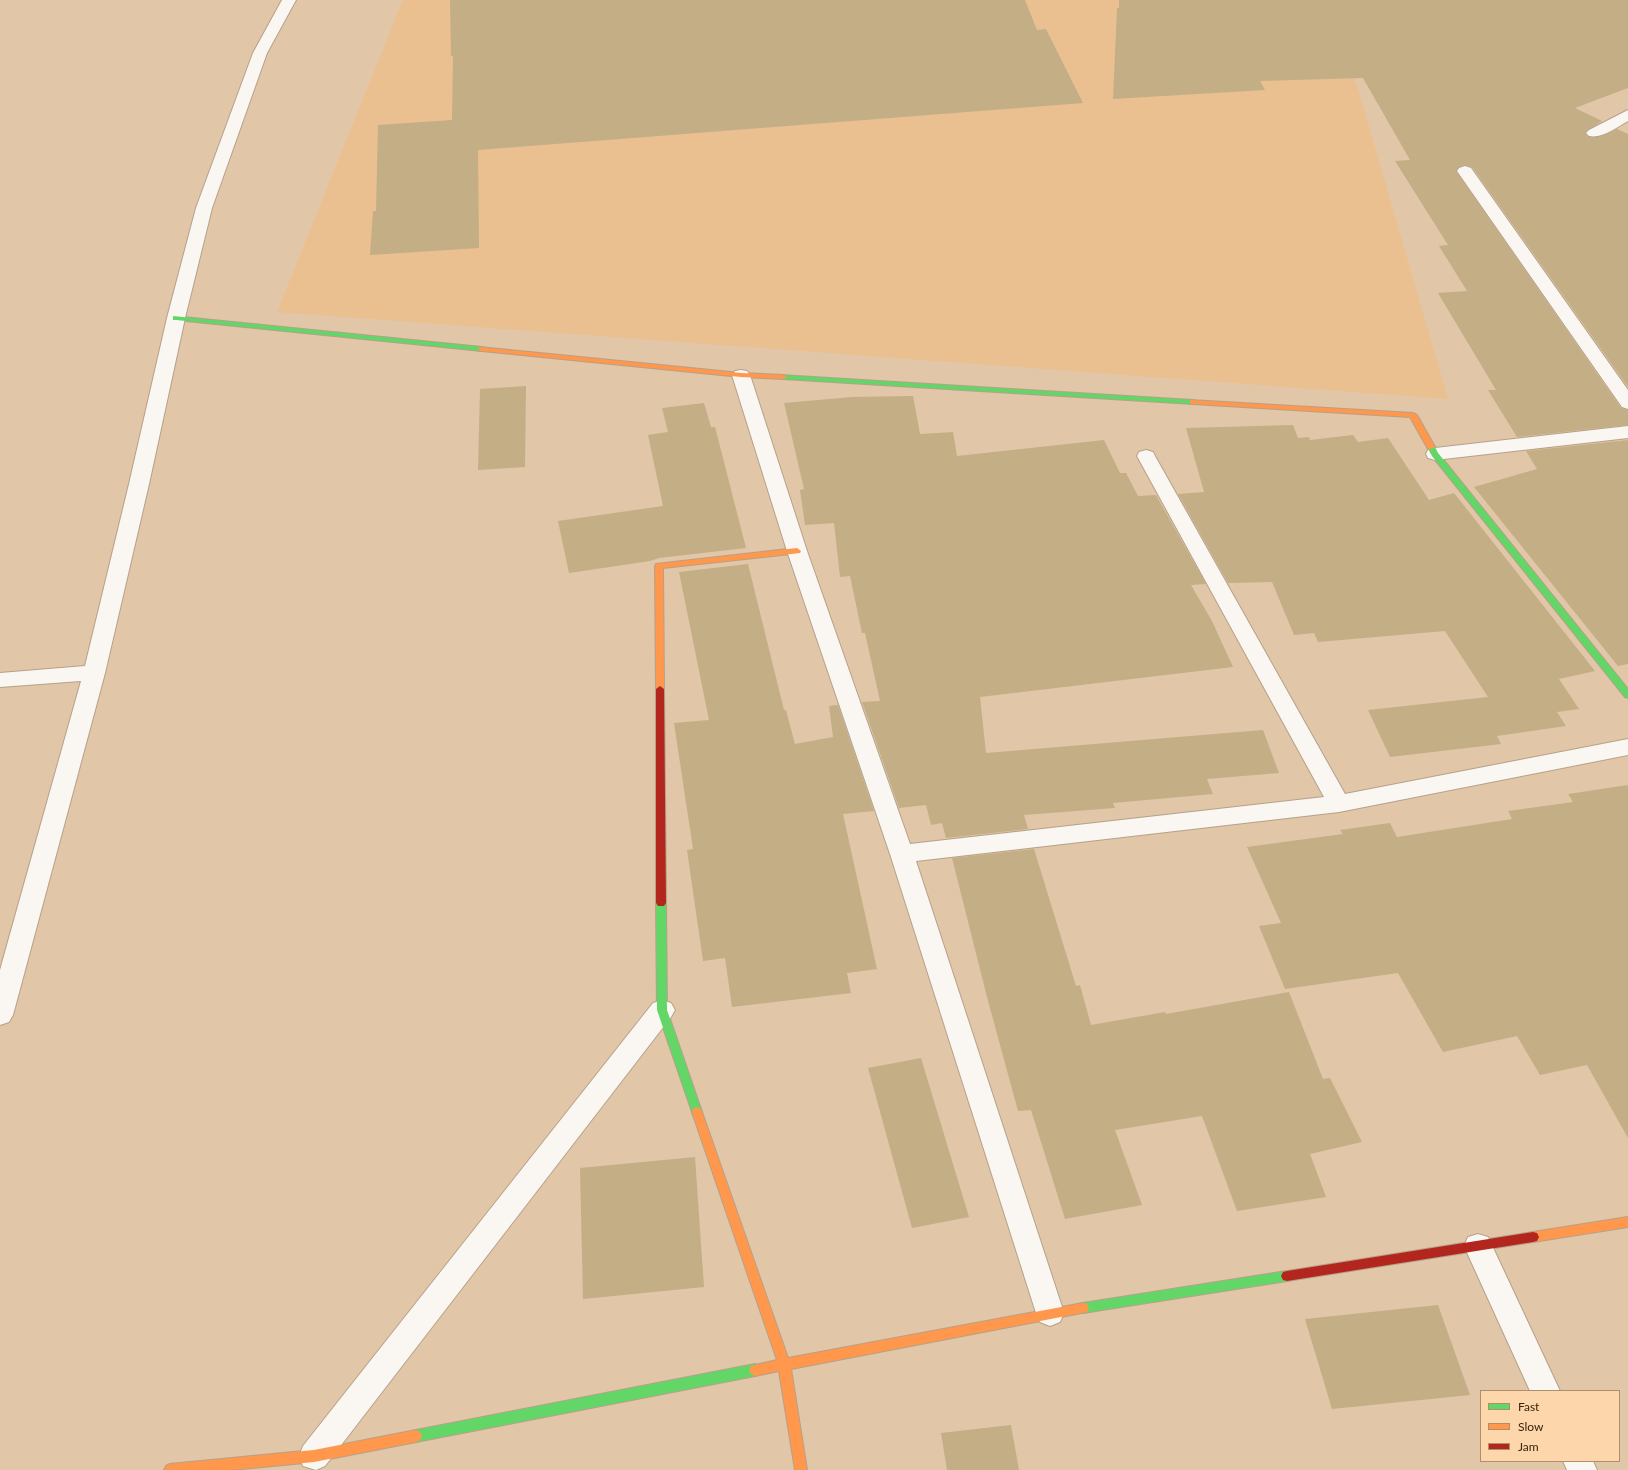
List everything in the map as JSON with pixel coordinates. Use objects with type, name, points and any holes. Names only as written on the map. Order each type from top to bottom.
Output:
[{"type":"street","points":[[0,1014],[94,673],[139,484],[176,318],[204,208],[260,53],[289,0]]},
{"type":"street","points":[[1594,133],[1628,115]]},
{"type":"street","points":[[1466,171],[1628,403]]},
{"type":"street","points":[[176,318],[741,375],[1413,416],[1436,454],[1628,695]]},
{"type":"street","points":[[741,375],[797,551],[902,854],[1050,1312]]},
{"type":"street","points":[[1436,454],[1628,432]]},
{"type":"street","points":[[1146,456],[1339,804]]},
{"type":"street","points":[[797,551],[659,566],[662,1010],[784,1364],[802,1470]]},
{"type":"street","points":[[0,680],[94,673]]},
{"type":"street","points":[[902,854],[1339,804],[1628,747]]},
{"type":"street","points":[[314,1456],[662,1010]]},
{"type":"street","points":[[170,1470],[314,1456],[1050,1312],[1628,1222]]},
{"type":"street","points":[[1478,1246],[1545,1390]]},
{"type":"shaded area","points":[[403,0],[1324,0],[1358,89],[1448,399],[277,312]]},
{"type":"building","points":[[450,0],[1025,0],[1037,30],[1046,29],[1083,103],[478,150],[479,248],[370,255],[373,211],[376,211],[378,125],[452,120],[453,56],[451,56]]},
{"type":"building","points":[[1119,0],[1628,0],[1628,88],[1575,108],[1602,121],[1585,132],[1588,137],[1599,137],[1617,129],[1628,134],[1628,387],[1472,167],[1465,165],[1459,167],[1456,171],[1621,408],[1628,410],[1628,425],[1517,437],[1488,390],[1496,390],[1438,293],[1467,291],[1439,246],[1448,245],[1395,161],[1410,160],[1363,78],[1260,81],[1265,90],[1113,99],[1117,8],[1119,8]]},
{"type":"building","points":[[526,386],[525,467],[478,470],[480,389]]},
{"type":"building","points":[[913,396],[920,434],[953,432],[957,456],[1104,440],[1120,473],[1126,473],[1138,496],[1156,495],[1206,584],[1191,585],[1212,621],[1233,667],[980,697],[986,753],[1263,730],[1279,773],[1207,779],[1213,794],[1113,803],[1115,808],[1024,815],[1028,829],[946,838],[942,823],[931,825],[926,805],[899,808],[862,702],[880,701],[865,633],[862,633],[850,576],[840,577],[834,523],[805,525],[800,490],[804,489],[784,403],[852,397]]},
{"type":"building","points":[[704,403],[711,427],[715,427],[746,548],[659,558],[650,561],[569,573],[558,521],[663,506],[648,435],[668,432],[662,408]]},
{"type":"building","points":[[1293,425],[1298,438],[1309,437],[1310,440],[1353,435],[1358,442],[1388,438],[1429,500],[1454,493],[1595,671],[1559,679],[1579,709],[1557,712],[1566,726],[1497,736],[1501,744],[1390,757],[1368,710],[1488,697],[1445,631],[1318,642],[1314,633],[1294,635],[1272,582],[1228,583],[1178,494],[1204,492],[1186,428]]},
{"type":"building","points":[[1628,440],[1628,664],[1618,666],[1474,487],[1537,469],[1526,451]]},
{"type":"building","points":[[748,564],[784,710],[786,710],[795,744],[833,737],[829,706],[838,705],[874,811],[843,814],[877,969],[847,973],[851,993],[732,1007],[725,958],[703,961],[687,850],[693,849],[674,723],[709,720],[679,572]]},
{"type":"building","points":[[1628,785],[1628,1138],[1587,1065],[1540,1075],[1517,1036],[1443,1052],[1398,973],[1285,989],[1259,926],[1281,923],[1247,847],[1343,834],[1340,830],[1390,823],[1397,837],[1512,819],[1508,811],[1573,802],[1568,794]]},
{"type":"building","points":[[1034,849],[1076,986],[1080,985],[1091,1025],[1165,1012],[1166,1014],[1289,992],[1323,1079],[1330,1078],[1362,1142],[1310,1154],[1326,1197],[1237,1211],[1202,1116],[1115,1130],[1142,1205],[1065,1219],[1031,1110],[1018,1111],[987,997],[952,858]]},
{"type":"building","points":[[921,1058],[969,1217],[912,1228],[868,1068]]},
{"type":"building","points":[[695,1157],[704,1287],[583,1299],[580,1168]]},
{"type":"building","points":[[1438,1305],[1470,1395],[1332,1409],[1305,1319]]},
{"type":"building","points":[[1011,1425],[1019,1470],[947,1470],[941,1433]]},
{"type":"traffic: fast","points":[[176,318],[482,349]]},
{"type":"traffic: fast","points":[[783,377],[1193,402]]},
{"type":"traffic: fast","points":[[1431,447],[1435,454],[1628,695]]},
{"type":"traffic: fast","points":[[661,903],[662,1010],[697,1112]]},
{"type":"traffic: fast","points":[[1083,1308],[1287,1276]]},
{"type":"traffic: fast","points":[[416,1436],[755,1370]]},
{"type":"traffic: slow","points":[[482,349],[741,375],[783,377]]},
{"type":"traffic: slow","points":[[1193,402],[1413,415],[1431,447]]},
{"type":"traffic: slow","points":[[660,689],[659,566],[797,551]]},
{"type":"traffic: slow","points":[[697,1112],[784,1364],[801,1470]]},
{"type":"traffic: slow","points":[[1533,1237],[1628,1222]]},
{"type":"traffic: slow","points":[[755,1370],[1083,1308]]},
{"type":"traffic: slow","points":[[170,1470],[314,1456],[416,1436]]},
{"type":"traffic: jam","points":[[660,689],[661,903]]},
{"type":"traffic: jam","points":[[1287,1276],[1533,1237]]}]
